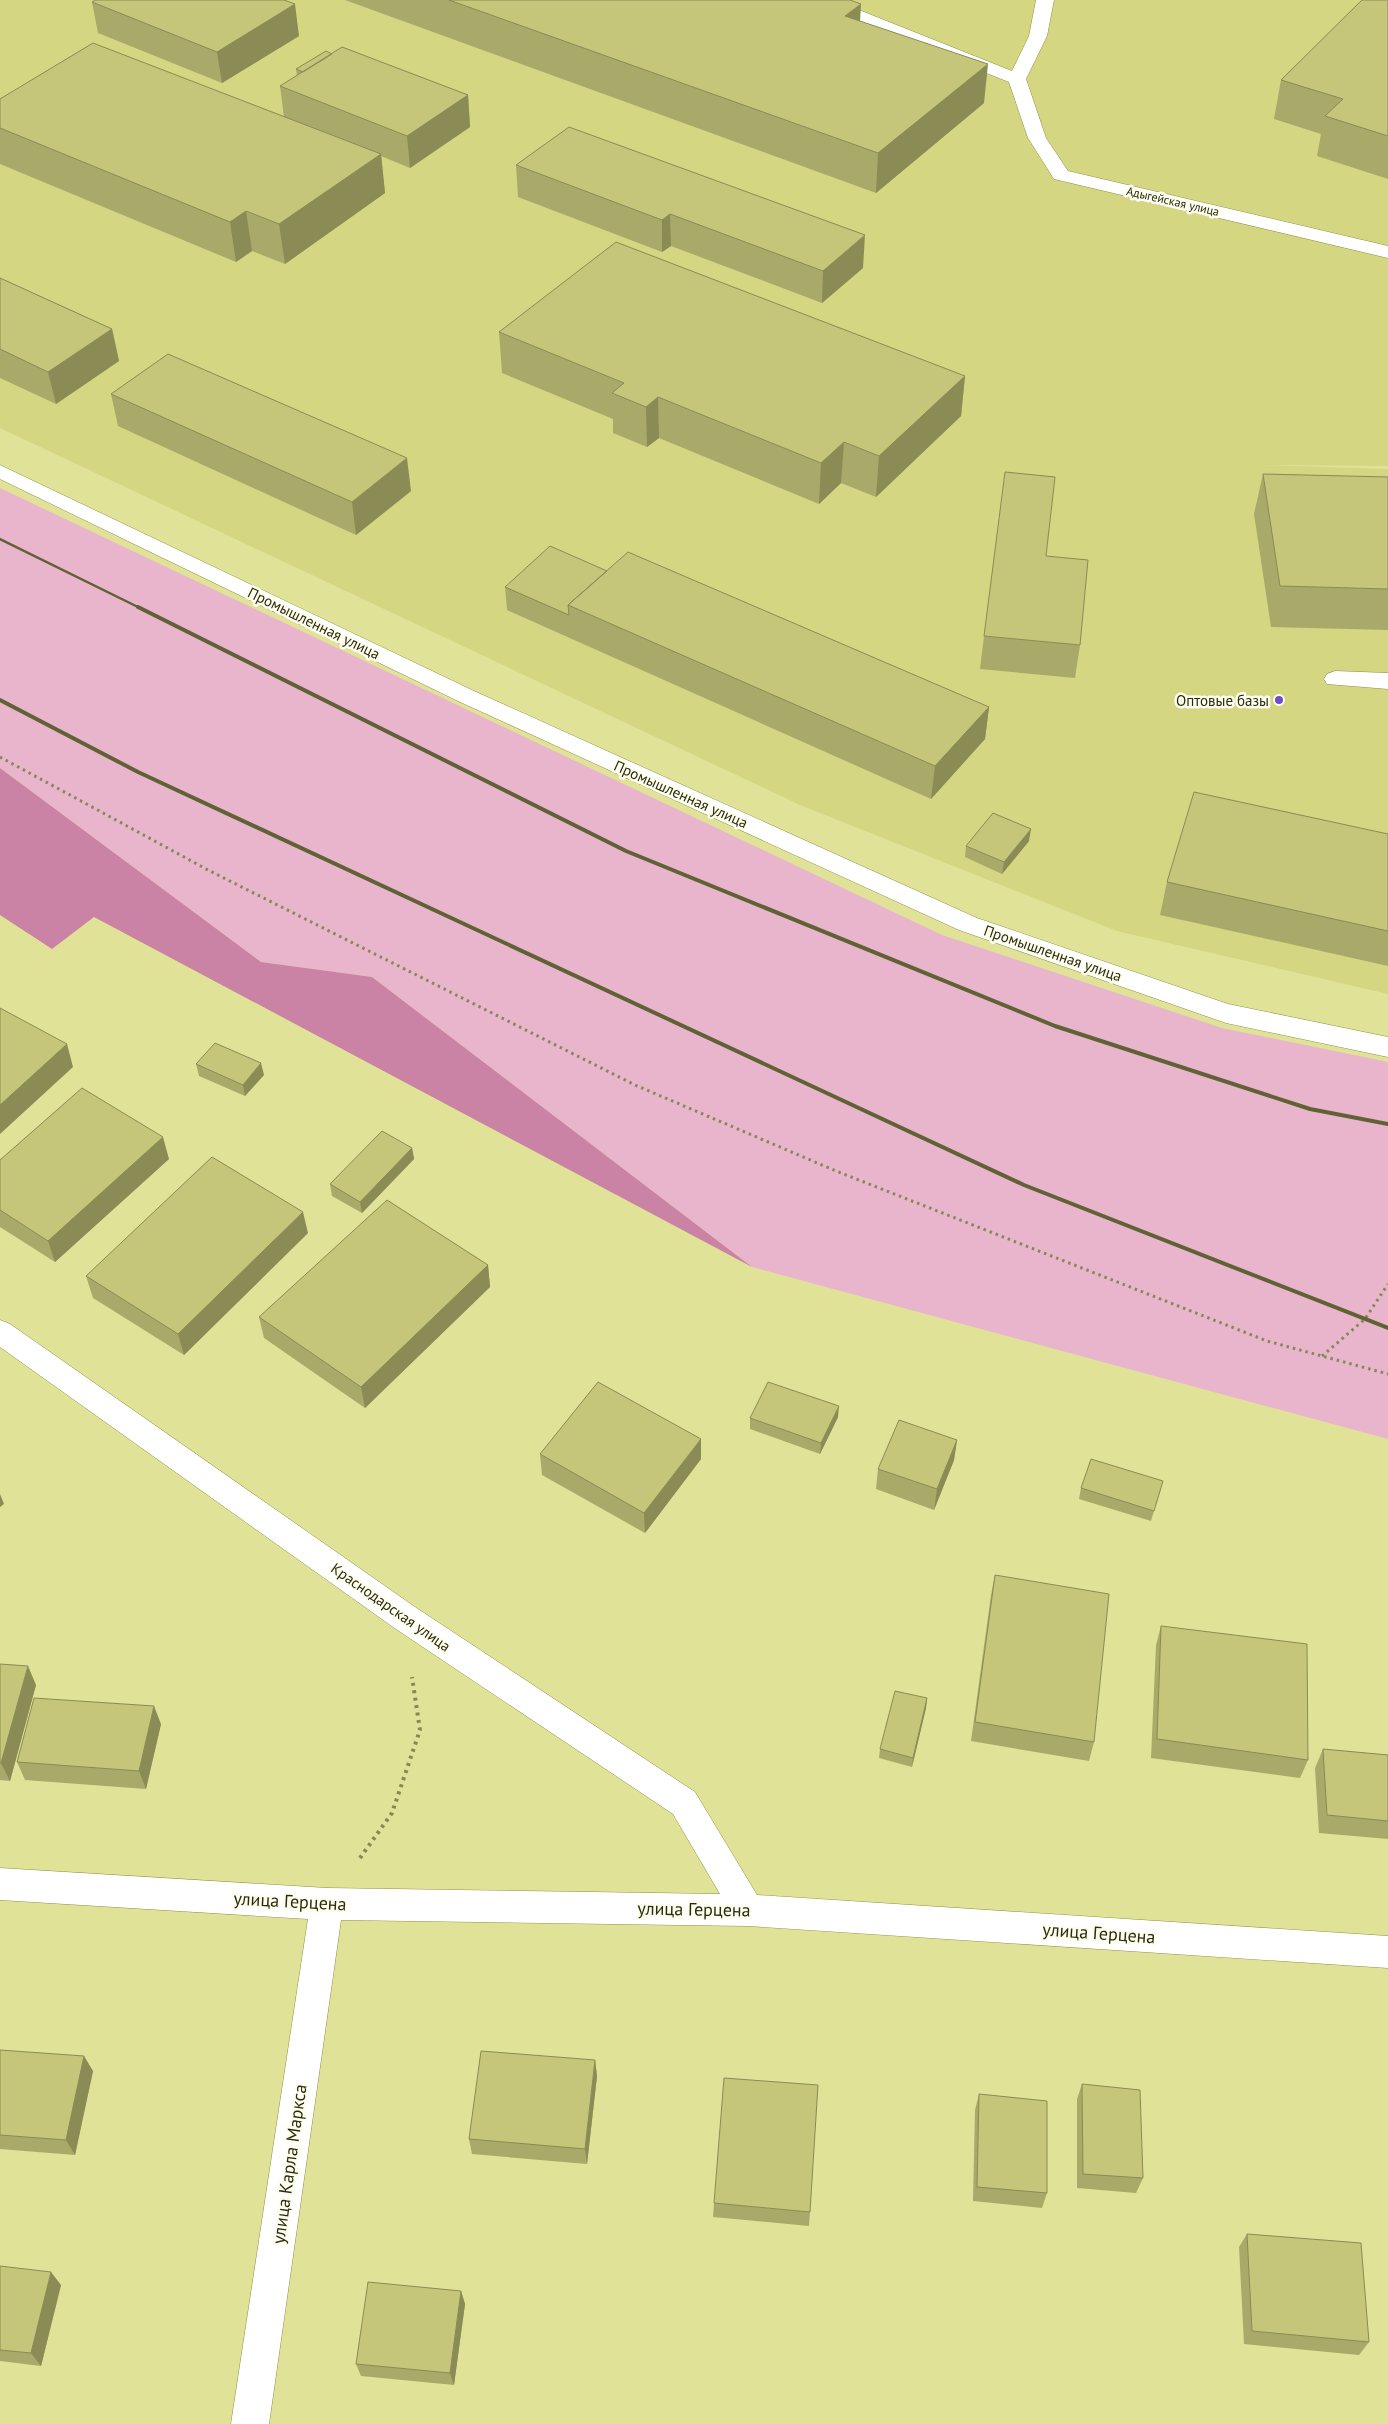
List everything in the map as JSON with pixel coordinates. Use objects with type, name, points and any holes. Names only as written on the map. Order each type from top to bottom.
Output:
[{"type":"street","points":[[819,0],[1017,79],[1038,36],[1045,0]]},
{"type":"street","name":"Адыгейская улица","points":[[1017,79],[1037,138],[1061,175],[1388,252]]},
{"type":"street","name":"Промышленная улица","points":[[0,471],[466,696],[968,924],[1226,1012],[1388,1047]]},
{"type":"street","points":[[1335,678],[1388,681]]},
{"type":"street","name":"Краснодарская улица","points":[[0,1332],[404,1617],[684,1803],[748,1910]]},
{"type":"street","name":"улица Герцена","points":[[0,1884],[327,1904],[748,1910],[1388,1952]]},
{"type":"street","name":"улица Карла Маркса","points":[[250,2424],[327,1904]]},
{"type":"path","points":[[0,757],[208,870],[635,1085],[836,1171],[1267,1341],[1388,1374]]},
{"type":"path","points":[[1322,1356],[1366,1319],[1388,1284]]},
{"type":"path","points":[[327,1904],[392,1813],[420,1730],[404,1617]]},
{"type":"shaded area","points":[[0,0],[1388,0],[1388,466],[1260,465],[1388,469],[1388,994],[1117,931],[800,805],[0,428]]},
{"type":"shaded area","points":[[0,488],[942,935],[1222,1028],[1388,1062],[1388,1439],[752,1267],[372,977],[261,962],[0,768]]},
{"type":"shaded area","points":[[0,768],[261,962],[372,977],[752,1267],[94,917],[52,949],[0,915]]},
{"type":"building","points":[[95,0],[284,0],[295,4],[217,52],[92,2]]},
{"type":"building","points":[[449,0],[850,0],[861,4],[845,16],[988,64],[878,153]]},
{"type":"building","points":[[1362,0],[1388,0],[1388,136],[1325,116],[1343,99],[1281,80]]},
{"type":"building","points":[[93,43],[381,154],[279,224],[246,211],[230,222],[0,128],[0,99]]},
{"type":"building","points":[[342,47],[468,95],[407,136],[280,86]]},
{"type":"building","points":[[326,51],[332,54],[303,72],[296,69]]},
{"type":"building","points":[[569,127],[865,235],[823,271],[670,214],[662,220],[516,165]]},
{"type":"building","points":[[616,242],[965,376],[879,456],[844,442],[821,463],[658,397],[646,407],[612,393],[624,383],[499,332]]},
{"type":"building","points":[[0,278],[112,329],[48,372],[0,349]]},
{"type":"building","points":[[168,354],[407,458],[352,502],[111,394]]},
{"type":"building","points":[[1005,472],[1055,477],[1046,556],[1088,560],[1080,645],[984,636]]},
{"type":"building","points":[[1263,474],[1388,477],[1388,589],[1280,586]]},
{"type":"building","points":[[550,546],[607,571],[568,605],[569,615],[505,587]]},
{"type":"building","points":[[628,552],[989,707],[935,766],[568,605]]},
{"type":"building","points":[[1194,792],[1388,834],[1388,931],[1167,882]]},
{"type":"building","points":[[993,813],[1031,829],[1004,862],[966,846]]},
{"type":"building","points":[[0,1008],[67,1044],[0,1105]]},
{"type":"building","points":[[215,1043],[261,1063],[243,1085],[196,1064]]},
{"type":"building","points":[[82,1088],[163,1137],[48,1241],[0,1210],[0,1160]]},
{"type":"building","points":[[382,1131],[412,1148],[360,1202],[330,1184]]},
{"type":"building","points":[[212,1157],[303,1212],[178,1334],[86,1276]]},
{"type":"building","points":[[387,1200],[488,1265],[361,1387],[259,1317]]},
{"type":"building","points":[[598,1382],[701,1439],[644,1513],[540,1454]]},
{"type":"building","points":[[768,1382],[839,1406],[821,1443],[750,1418]]},
{"type":"building","points":[[899,1420],[957,1440],[937,1489],[878,1469]]},
{"type":"building","points":[[1091,1459],[1163,1481],[1154,1511],[1081,1488]]},
{"type":"building","points":[[995,1575],[1109,1594],[1094,1742],[975,1722]]},
{"type":"building","points":[[1161,1626],[1307,1644],[1308,1760],[1157,1739]]},
{"type":"building","points":[[0,1664],[28,1666],[1,1763],[0,1763]]},
{"type":"building","points":[[895,1691],[927,1698],[913,1758],[880,1749]]},
{"type":"building","points":[[34,1698],[154,1706],[139,1771],[17,1762]]},
{"type":"building","points":[[1323,1749],[1388,1755],[1388,1821],[1327,1815]]},
{"type":"building","points":[[0,2050],[84,2056],[66,2140],[0,2135]]},
{"type":"building","points":[[481,2051],[595,2060],[585,2149],[469,2139]]},
{"type":"building","points":[[724,2078],[818,2085],[810,2212],[714,2203]]},
{"type":"building","points":[[1082,2084],[1140,2090],[1143,2178],[1083,2174]]},
{"type":"building","points":[[979,2094],[1047,2101],[1047,2193],[977,2187]]},
{"type":"building","points":[[1247,2234],[1361,2243],[1369,2342],[1252,2331]]},
{"type":"building","points":[[0,2266],[51,2272],[31,2353],[0,2350]]},
{"type":"building","points":[[368,2282],[461,2291],[450,2373],[356,2364]]},
{"type":"railway","points":[[0,539],[140,608]]},
{"type":"railway","points":[[140,608],[626,851],[1055,1026],[1310,1109],[1388,1124]]},
{"type":"railway","points":[[0,700],[138,772],[1024,1185],[1388,1328]]},
{"type":"place","name":"Оптовые базы","points":[[1279,700]]}]
